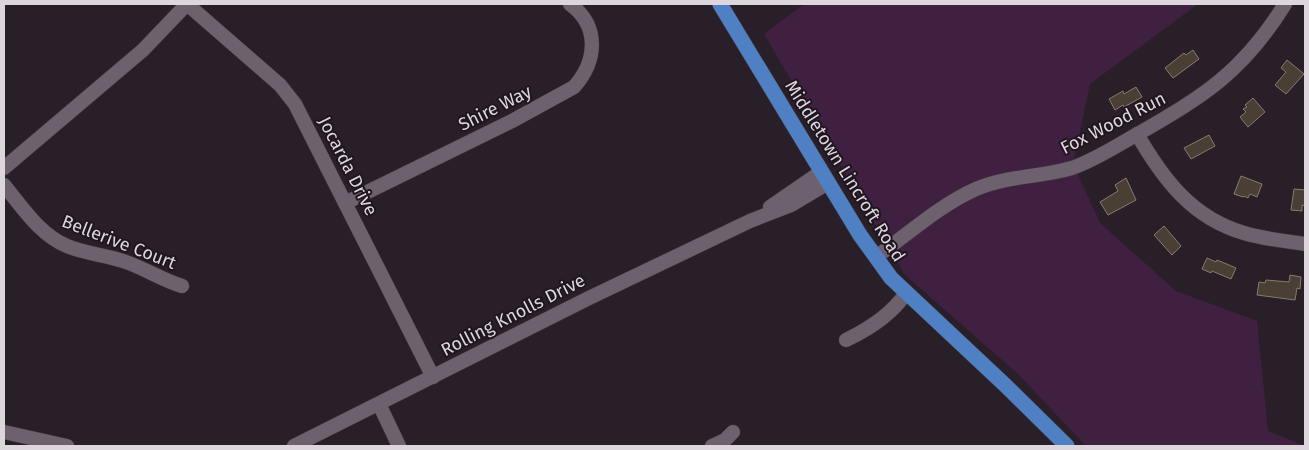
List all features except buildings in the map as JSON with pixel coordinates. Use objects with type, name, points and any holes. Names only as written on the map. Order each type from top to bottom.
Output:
[{"type":"main road","name":"Middletown Lincroft Road","points":[[720,4],[860,235],[891,278],[1067,446]]},
{"type":"street","points":[[4,168],[143,50],[187,4]]},
{"type":"street","name":"Jocarda Drive","points":[[187,4],[267,73],[296,104],[433,377]]},
{"type":"street","name":"Shire Way","points":[[346,204],[512,121],[574,87],[582,79],[589,64],[592,42],[588,25],[570,4]]},
{"type":"street","name":"Fox Wood Run","points":[[876,257],[942,208],[975,190],[998,182],[1051,173],[1073,167],[1097,156],[1189,104],[1216,85],[1258,44],[1284,4]]},
{"type":"street","points":[[1137,134],[1164,178],[1179,194],[1202,213],[1243,233],[1305,244]]},
{"type":"street","name":"Rolling Knolls Drive","points":[[294,446],[589,298],[750,221],[825,177]]},
{"type":"street","name":"Bellerive Court","points":[[4,185],[37,225],[57,241],[76,250],[122,260],[167,282],[182,286]]},
{"type":"street","points":[[846,340],[886,315],[896,307],[906,293]]},
{"type":"street","points":[[379,404],[399,446]]},
{"type":"street","points":[[4,432],[67,446]]},
{"type":"street","points":[[712,446],[725,440],[733,432]]},
{"type":"shaded area","points":[[804,4],[1198,4],[1090,84],[1073,164],[1100,223],[1176,291],[1257,321],[1268,431],[1305,446],[1086,446],[1019,375],[905,275],[764,34]]}]
